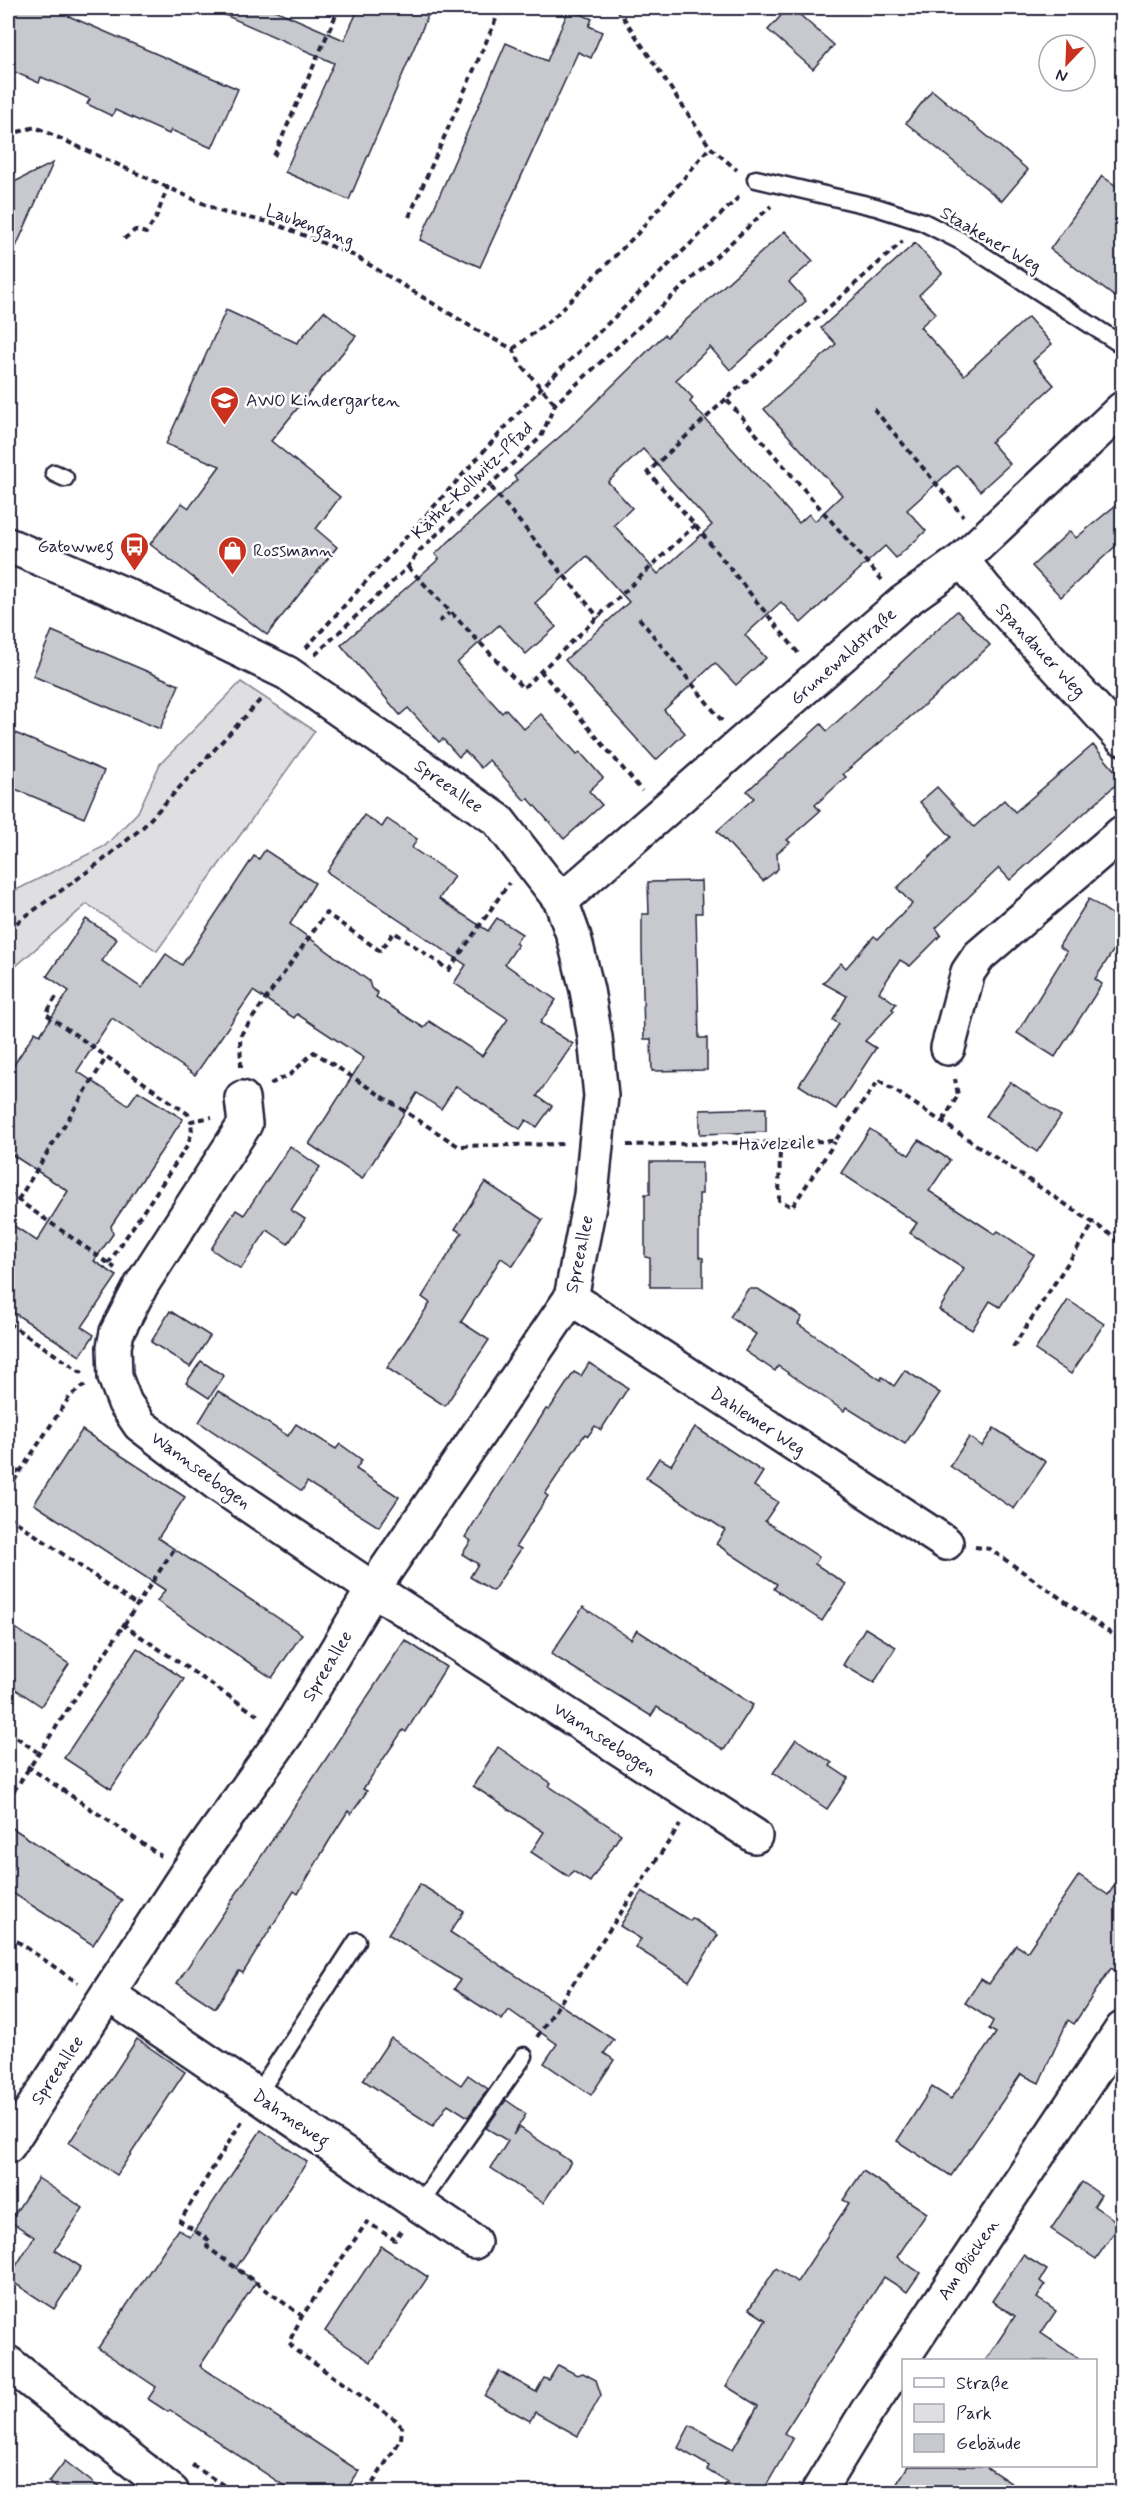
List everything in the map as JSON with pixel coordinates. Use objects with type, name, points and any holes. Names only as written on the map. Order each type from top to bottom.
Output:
[{"type":"street","name":"Grunewaldstraße","points":[[561,901],[902,603],[973,550],[1122,409]]},
{"type":"street","name":"Spreeallee","points":[[8,545],[126,595],[287,673],[498,820],[561,901],[574,937],[595,1037],[601,1096],[598,1143],[584,1239],[571,1298],[373,1589],[286,1734],[186,1874],[8,2146]]},
{"type":"street","name":"Spandauer Weg","points":[[973,550],[986,590],[1122,738]]},
{"type":"street","points":[[948,1048],[968,972],[979,956],[1122,833]]},
{"type":"street","name":"Wannseebogen","points":[[242,1098],[245,1124],[232,1148],[142,1284],[117,1332],[113,1359],[115,1377],[125,1403],[140,1425],[216,1483],[373,1589],[755,1836]]},
{"type":"street","name":"Dahlemer Weg","points":[[571,1298],[946,1543]]},
{"type":"street","name":"Dahmeweg","points":[[106,1997],[257,2095],[474,2242]]},
{"type":"street","name":"Am Blöcken","points":[[818,2493],[866,2413],[1122,2029]]},
{"type":"street","points":[[8,2363],[172,2493]]},
{"type":"lane","name":"Staakener Weg","points":[[756,179],[876,207],[923,222],[961,241],[1122,345]]},
{"type":"lane","points":[[257,2095],[357,1941]]},
{"type":"lane","points":[[419,2205],[524,2056]]},
{"type":"path","points":[[274,156],[339,8]]},
{"type":"path","points":[[409,217],[501,8]]},
{"type":"path","points":[[302,656],[308,646],[540,389],[756,179],[734,169],[710,147],[618,8]]},
{"type":"path","name":"Laubengang","points":[[8,135],[35,127],[222,212],[273,224],[355,256],[480,332],[513,349]]},
{"type":"path","points":[[555,404],[521,365],[513,349],[554,317],[638,233],[710,147]]},
{"type":"path","points":[[124,239],[135,230],[146,233],[156,218],[168,186]]},
{"type":"path","name":"Käthe-Kollwitz-Pfad","points":[[306,660],[316,654],[408,567],[418,552],[541,437],[555,404],[792,188]]},
{"type":"path","points":[[819,677],[695,525],[648,472],[923,222]]},
{"type":"path","points":[[726,399],[902,603]]},
{"type":"path","points":[[874,410],[973,550]]},
{"type":"path","points":[[490,486],[600,618]]},
{"type":"path","points":[[408,567],[449,613],[523,688],[540,670],[600,618],[695,525]]},
{"type":"path","points":[[439,622],[449,613]]},
{"type":"path","points":[[639,618],[741,745]]},
{"type":"path","points":[[540,670],[661,814]]},
{"type":"path","points":[[8,929],[102,861],[143,827],[266,694]]},
{"type":"path","points":[[529,859],[513,876],[449,970],[394,932],[380,951],[326,913],[240,1036],[242,1098],[291,1074],[314,1052],[458,1146],[598,1143]]},
{"type":"path","points":[[56,997],[46,1014],[106,1059],[188,1114],[191,1121],[192,1133],[186,1148],[108,1264]]},
{"type":"path","points":[[948,1048],[958,1095],[943,1121],[1122,1242]]},
{"type":"path","points":[[18,1200],[106,1059]]},
{"type":"path","name":"Havelzeile","points":[[598,1143],[835,1141],[879,1080],[943,1121]]},
{"type":"path","points":[[191,1121],[210,1115],[232,1148]]},
{"type":"path","points":[[780,1143],[779,1200],[792,1207],[835,1141]]},
{"type":"path","points":[[8,1193],[108,1264],[142,1284]]},
{"type":"path","points":[[1013,1347],[1094,1223]]},
{"type":"path","points":[[8,1323],[92,1379],[70,1396],[8,1490]]},
{"type":"path","points":[[8,1465],[19,1472]]},
{"type":"path","points":[[8,1516],[136,1605]]},
{"type":"path","points":[[946,1543],[990,1549],[1122,1641]]},
{"type":"path","points":[[8,1800],[27,1766],[176,1546]]},
{"type":"path","points":[[122,1624],[286,1734]]},
{"type":"path","points":[[8,1731],[37,1752]]},
{"type":"path","points":[[27,1766],[186,1874]]},
{"type":"path","points":[[524,2056],[698,1799]]},
{"type":"path","points":[[8,1935],[106,1997]]},
{"type":"path","points":[[257,2095],[180,2221],[210,2241],[207,2247],[302,2316]]},
{"type":"path","points":[[367,2493],[401,2439],[402,2428],[396,2420],[295,2350],[289,2342],[302,2316],[367,2222],[395,2240],[419,2205]]},
{"type":"green space","points":[[241,682],[315,731],[157,951],[87,904],[8,973],[8,894],[105,846],[138,812],[160,764]]},
{"type":"building","points":[[8,8],[50,8],[238,89],[212,148],[171,130],[169,134],[115,110],[112,116],[87,104],[90,99],[63,86],[41,77],[39,83],[8,69]]},
{"type":"building","points":[[209,8],[270,8],[344,40],[359,8],[431,8],[349,200],[285,172],[334,63]]},
{"type":"building","points":[[788,8],[792,8],[834,45],[813,69],[768,30]]},
{"type":"building","points":[[569,9],[592,19],[589,26],[602,32],[591,58],[578,52],[480,267],[420,240],[506,43],[547,61]]},
{"type":"building","points":[[932,90],[1028,170],[1002,201],[906,123]]},
{"type":"building","points":[[53,163],[8,265],[8,185]]},
{"type":"building","points":[[1102,176],[1122,190],[1122,302],[1050,249]]},
{"type":"building","points":[[785,231],[813,261],[789,282],[806,301],[730,370],[710,347],[676,380],[693,398],[690,402],[799,523],[809,514],[815,521],[842,495],[764,409],[836,344],[821,328],[915,243],[942,273],[919,295],[936,313],[920,327],[964,375],[1028,317],[1052,344],[1033,361],[1054,385],[991,442],[1010,464],[980,491],[957,465],[907,510],[926,531],[896,558],[885,546],[801,623],[781,602],[745,635],[766,658],[736,685],[715,663],[664,710],[685,733],[656,760],[565,660],[629,602],[587,556],[535,603],[556,627],[526,654],[499,625],[457,663],[502,713],[506,709],[524,729],[541,714],[577,754],[580,752],[603,778],[589,791],[602,805],[564,839],[528,798],[525,801],[489,760],[481,768],[465,751],[459,757],[443,739],[439,742],[408,708],[400,715],[341,645],[439,559],[435,554],[517,480],[514,476],[564,433],[664,335],[667,337]],"holes":[[[643,449],[712,525],[658,574],[614,525],[632,508],[608,482]]]},
{"type":"building","points":[[226,310],[297,343],[324,311],[356,336],[271,441],[340,497],[316,529],[337,547],[267,635],[150,544],[182,503],[189,508],[220,466],[166,444]]},
{"type":"building","points":[[1122,500],[1122,540],[1061,597],[1032,566],[1070,531],[1076,538]]},
{"type":"building","points":[[957,611],[990,645],[950,683],[843,774],[846,777],[815,805],[820,811],[787,840],[790,842],[777,853],[778,869],[763,881],[717,831],[754,798],[747,791],[821,724],[827,731]]},
{"type":"building","points":[[52,631],[179,685],[160,729],[33,676]]},
{"type":"building","points":[[8,730],[104,771],[84,818],[8,786]]},
{"type":"building","points":[[1093,745],[1122,779],[1010,880],[999,868],[936,928],[941,935],[910,966],[900,960],[879,992],[896,1004],[892,1009],[894,1011],[865,1041],[876,1048],[836,1109],[799,1085],[839,1024],[833,1020],[847,996],[823,983],[841,963],[846,968],[874,936],[878,939],[912,904],[897,888],[951,837],[920,802],[937,787],[974,827],[1004,800],[1015,812]]},
{"type":"building","points":[[364,815],[382,827],[387,819],[417,839],[412,848],[454,876],[439,899],[488,931],[497,918],[522,934],[515,943],[518,945],[505,964],[556,1000],[540,1023],[573,1044],[537,1096],[552,1106],[537,1127],[526,1120],[520,1129],[456,1086],[441,1109],[417,1093],[362,1179],[309,1144],[364,1058],[297,1014],[294,1018],[253,991],[195,1075],[112,1018],[77,1071],[128,1105],[138,1091],[183,1119],[111,1226],[113,1234],[94,1261],[117,1276],[82,1327],[94,1335],[80,1356],[8,1309],[8,1222],[37,1241],[68,1191],[8,1152],[8,1074],[35,1032],[40,1035],[69,991],[47,976],[86,919],[117,939],[102,961],[142,988],[166,954],[182,965],[254,856],[259,859],[265,850],[315,883],[290,924],[369,981],[371,988],[378,993],[376,997],[424,1028],[429,1021],[482,1056],[508,1019],[454,983],[466,965],[327,872]]},
{"type":"building","points":[[701,881],[702,913],[696,913],[699,1038],[707,1038],[707,1070],[652,1071],[651,1039],[644,1039],[642,946],[642,914],[649,914],[648,882]]},
{"type":"building","points":[[1089,899],[1122,921],[1122,937],[1095,979],[1102,984],[1055,1057],[1017,1033],[1067,952],[1059,946]]},
{"type":"building","points":[[1010,1082],[1061,1116],[1037,1152],[986,1116]]},
{"type":"building","points":[[766,1108],[766,1132],[700,1134],[700,1110]]},
{"type":"building","points":[[870,1129],[909,1155],[919,1140],[950,1160],[929,1191],[995,1234],[998,1231],[1034,1255],[1000,1307],[990,1301],[972,1330],[939,1310],[964,1268],[910,1233],[917,1223],[841,1173]]},
{"type":"building","points":[[290,1146],[320,1167],[291,1210],[305,1219],[288,1244],[267,1230],[241,1269],[211,1249],[236,1210],[244,1215]]},
{"type":"building","points":[[650,1162],[702,1162],[702,1194],[699,1194],[699,1257],[703,1258],[703,1287],[650,1287],[650,1258],[645,1257],[645,1194],[650,1194]]},
{"type":"building","points":[[485,1182],[543,1220],[513,1266],[501,1258],[461,1322],[489,1340],[445,1406],[387,1368],[430,1303],[422,1297],[462,1233],[455,1229]]},
{"type":"building","points":[[748,1289],[758,1289],[802,1317],[798,1324],[881,1380],[882,1377],[894,1386],[905,1370],[940,1393],[905,1444],[846,1407],[844,1411],[778,1366],[775,1371],[745,1351],[756,1334],[730,1317]]},
{"type":"building","points":[[1068,1300],[1104,1324],[1071,1374],[1035,1350]]},
{"type":"building","points":[[170,1311],[210,1336],[190,1367],[151,1342]]},
{"type":"building","points":[[201,1361],[224,1376],[209,1398],[186,1383]]},
{"type":"building","points":[[589,1363],[628,1388],[601,1430],[595,1426],[588,1436],[585,1434],[545,1494],[548,1496],[516,1546],[521,1549],[493,1591],[470,1577],[478,1564],[462,1554],[471,1541],[465,1537],[546,1409],[549,1410],[574,1372],[581,1376]]},
{"type":"building","points":[[218,1391],[288,1436],[296,1424],[336,1449],[340,1444],[362,1460],[356,1469],[399,1497],[379,1527],[307,1482],[302,1491],[199,1422]]},
{"type":"building","points":[[695,1427],[763,1472],[754,1486],[778,1502],[765,1521],[819,1557],[815,1564],[846,1584],[822,1621],[774,1589],[777,1584],[716,1544],[725,1530],[646,1478],[659,1458],[671,1465]]},
{"type":"building","points":[[994,1428],[1046,1462],[1014,1509],[950,1466],[969,1437],[982,1446]]},
{"type":"building","points":[[82,1430],[185,1497],[158,1538],[302,1634],[272,1678],[157,1601],[165,1590],[34,1504]]},
{"type":"building","points":[[583,1607],[631,1639],[637,1630],[753,1705],[724,1750],[657,1707],[651,1716],[551,1654]]},
{"type":"building","points":[[8,1623],[69,1664],[41,1706],[8,1684]]},
{"type":"building","points":[[865,1628],[896,1647],[874,1683],[843,1665]]},
{"type":"building","points":[[405,1640],[446,1667],[406,1732],[403,1730],[363,1789],[367,1791],[359,1803],[351,1814],[348,1811],[298,1894],[294,1891],[243,1973],[239,1971],[215,2008],[177,1983]]},
{"type":"building","points":[[137,1648],[184,1679],[111,1789],[64,1758]]},
{"type":"building","points":[[796,1739],[832,1763],[830,1766],[848,1778],[827,1809],[773,1773]]},
{"type":"building","points":[[498,1747],[551,1783],[549,1786],[621,1834],[590,1882],[573,1871],[569,1877],[531,1852],[544,1832],[473,1786]]},
{"type":"building","points":[[8,1825],[122,1900],[93,1945],[8,1890]]},
{"type":"building","points":[[1122,1874],[1122,1975],[1111,1968],[1074,2024],[1068,2020],[1039,2083],[1021,2074],[951,2176],[897,2141],[932,2087],[951,2099],[996,2033],[989,2029],[993,2021],[965,2003],[981,1979],[989,1984],[1016,1945],[1027,1952],[1079,1875],[1108,1895]]},
{"type":"building","points":[[420,1884],[464,1912],[450,1932],[614,2040],[604,2053],[614,2060],[591,2095],[544,2063],[557,2044],[509,2010],[502,2020],[454,1989],[460,1980],[388,1934]]},
{"type":"building","points":[[642,1891],[690,1921],[692,1918],[718,1935],[689,1981],[635,1947],[641,1939],[620,1926]]},
{"type":"building","points":[[391,2038],[461,2085],[468,2075],[488,2089],[468,2117],[448,2104],[433,2126],[363,2080]]},
{"type":"building","points":[[137,2039],[185,2072],[117,2175],[69,2143]]},
{"type":"building","points":[[506,2100],[526,2114],[513,2135],[519,2127],[571,2162],[543,2203],[491,2168],[508,2141],[486,2128]]},
{"type":"building","points":[[261,2130],[307,2162],[236,2268],[256,2282],[200,2366],[359,2471],[344,2493],[295,2493],[170,2410],[168,2412],[148,2399],[156,2387],[98,2348],[178,2229],[190,2237]]},
{"type":"building","points":[[863,2171],[927,2213],[897,2257],[920,2273],[907,2292],[884,2277],[784,2433],[793,2439],[762,2493],[721,2493],[727,2482],[707,2470],[709,2466],[678,2448],[690,2425],[733,2449],[758,2406],[726,2386],[766,2320],[749,2309],[776,2268],[797,2282],[849,2203],[843,2200]]},
{"type":"building","points":[[38,2178],[83,2208],[55,2250],[81,2267],[54,2309],[8,2279],[34,2237],[10,2221]]},
{"type":"building","points":[[1082,2182],[1101,2195],[1094,2206],[1120,2224],[1096,2259],[1051,2229]]},
{"type":"building","points":[[381,2246],[428,2277],[371,2362],[325,2331]]},
{"type":"building","points":[[1023,2255],[1047,2270],[1040,2281],[1045,2285],[1037,2298],[1056,2311],[1041,2333],[1079,2359],[986,2359],[1015,2316],[992,2301]]},
{"type":"building","points":[[558,2365],[577,2375],[583,2373],[596,2380],[601,2395],[578,2436],[535,2412],[530,2421],[485,2396],[499,2371],[536,2392],[544,2378],[549,2380]]},
{"type":"building","points":[[65,2461],[106,2493],[64,2493],[49,2482]]},
{"type":"building","points":[[907,2467],[987,2467],[1026,2493],[891,2493]]},
{"type":"place","name":"AWO Kindergarten","points":[[225,426]]},
{"type":"place","name":"Gatowweg","points":[[135,572]]},
{"type":"place","name":"Rossmann","points":[[232,576]]}]
